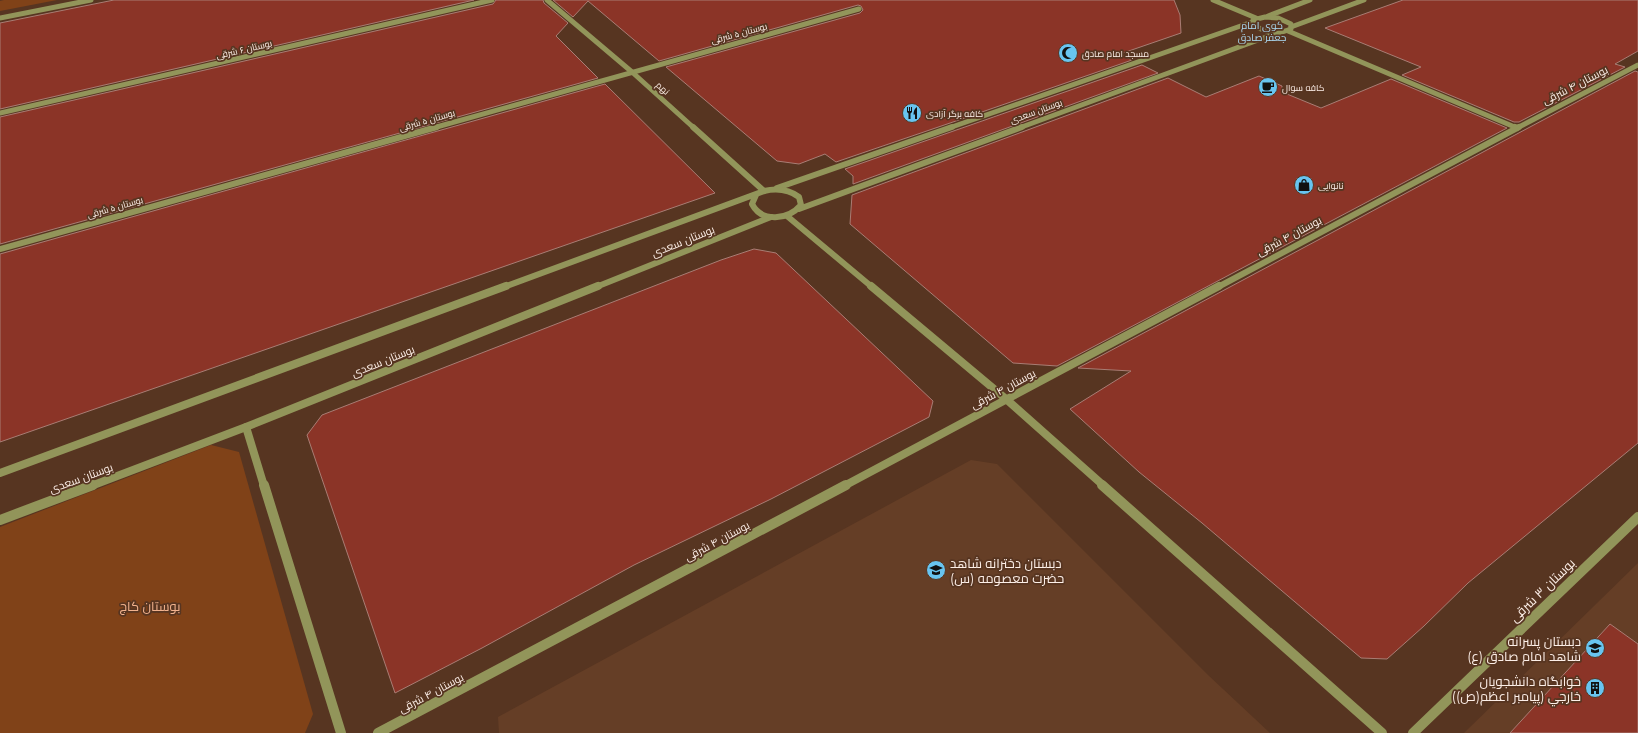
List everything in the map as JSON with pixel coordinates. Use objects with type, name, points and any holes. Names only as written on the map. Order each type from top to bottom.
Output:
[{"type":"street","points":[[0,18],[91,0]]},
{"type":"street","name":"بوستان ۶ شرقی","points":[[0,113],[492,0]]},
{"type":"street","name":"نهم","points":[[547,0],[632,72],[764,191]]},
{"type":"street","points":[[1213,0],[1254,20],[1253,25],[1261,29],[1280,32]]},
{"type":"street","points":[[1265,16],[1310,0]]},
{"type":"street","points":[[1290,29],[1364,0]]},
{"type":"street","name":"بوستان ۵ شرقی","points":[[0,249],[859,9]]},
{"type":"street","points":[[1265,16],[1283,20],[1290,29],[1516,128]]},
{"type":"street","name":"بوستان سعدی","points":[[774,189],[1265,16]]},
{"type":"street","name":"بوستان سعدی","points":[[799,209],[1290,29]]},
{"type":"street","name":"بوستان ۴ شرقی","points":[[378,733],[1516,128],[1638,65]]},
{"type":"street","points":[[774,189],[788,191],[799,197],[801,205],[799,209],[788,216],[771,217],[757,213],[753,209],[752,204],[756,195],[764,191],[774,189]]},
{"type":"street","name":"بوستان سعدی","points":[[0,473],[756,195]]},
{"type":"street","points":[[788,216],[1006,400],[1382,733]]},
{"type":"street","name":"بوستان سعدی","points":[[0,520],[246,428],[771,217]]},
{"type":"street","points":[[246,428],[341,733]]},
{"type":"street","name":"بوستان ۳ شرقی","points":[[1413,733],[1638,518]]},
{"type":"shaded area","name":"دبستان دخترانه شاهد حضرت معصومه (س)","points":[[971,460],[997,464],[1208,675],[1270,733],[499,733],[498,717]]},
{"type":"shaded area","name":"دبستان پسرانه شاهد امام صادق (ع)","points":[[1638,563],[1638,733],[1464,733]]},
{"type":"green space","points":[[57,0],[0,11],[0,1]]},
{"type":"green space","name":"بوستان کاج","points":[[211,445],[239,452],[313,714],[305,733],[0,733],[0,527]]},
{"type":"building","points":[[114,0],[474,0],[0,109],[0,23]]},
{"type":"building","points":[[496,0],[543,0],[544,3],[568,23],[556,36],[598,78],[0,244],[0,117],[493,4]]},
{"type":"building","points":[[553,0],[1174,0],[1180,15],[1181,33],[1120,54],[1132,60],[953,122],[836,162],[825,154],[799,164],[777,161],[666,67],[860,13],[863,10],[861,6],[858,5],[659,61],[588,1],[573,17]]},
{"type":"building","points":[[1403,0],[1638,0],[1638,51],[1615,64],[1625,67],[1519,122],[1514,122],[1402,75],[1421,67],[1325,28]]},
{"type":"building","points":[[1142,65],[1158,73],[853,184],[853,176],[845,169]]},
{"type":"building","points":[[1635,71],[1638,72],[1638,443],[1468,583],[1424,626],[1387,659],[1361,658],[1202,523],[1139,472],[1070,409],[1131,371],[1078,368]]},
{"type":"building","points":[[1259,76],[1282,86],[1282,92],[1321,108],[1391,79],[1507,128],[1057,366],[1013,363],[850,224],[852,195],[1168,78],[1206,97]]},
{"type":"building","points":[[605,84],[715,193],[0,442],[0,254]]},
{"type":"building","points":[[754,249],[776,253],[933,401],[929,417],[771,499],[634,565],[482,648],[395,693],[307,435],[322,415],[721,260]]},
{"type":"building","name":"خوابگاه دانشجويان خارجي (پيامبر اعظم(ص))","points":[[1610,624],[1638,644],[1638,733],[1510,733]]},
{"type":"place","name":"مسجد امام صادق","points":[[1068,53]]},
{"type":"place","name":"کافه سوال","points":[[1268,87]]},
{"type":"place","name":"کافه برگر آزادی","points":[[912,113]]},
{"type":"place","name":"نانوایی","points":[[1304,185]]},
{"type":"place","name":"دبستان دخترانه شاهد حضرت معصومه (س)","points":[[936,570]]},
{"type":"place","name":"دبستان پسرانه شاهد امام صادق (ع)","points":[[1595,648]]},
{"type":"place","name":"خوابگاه دانشجويان خارجي (پيامبر اعظم(ص))","points":[[1595,688]]},
{"type":"district","name":"کوی امام جعفر صادق","points":[[1262,30]]}]
